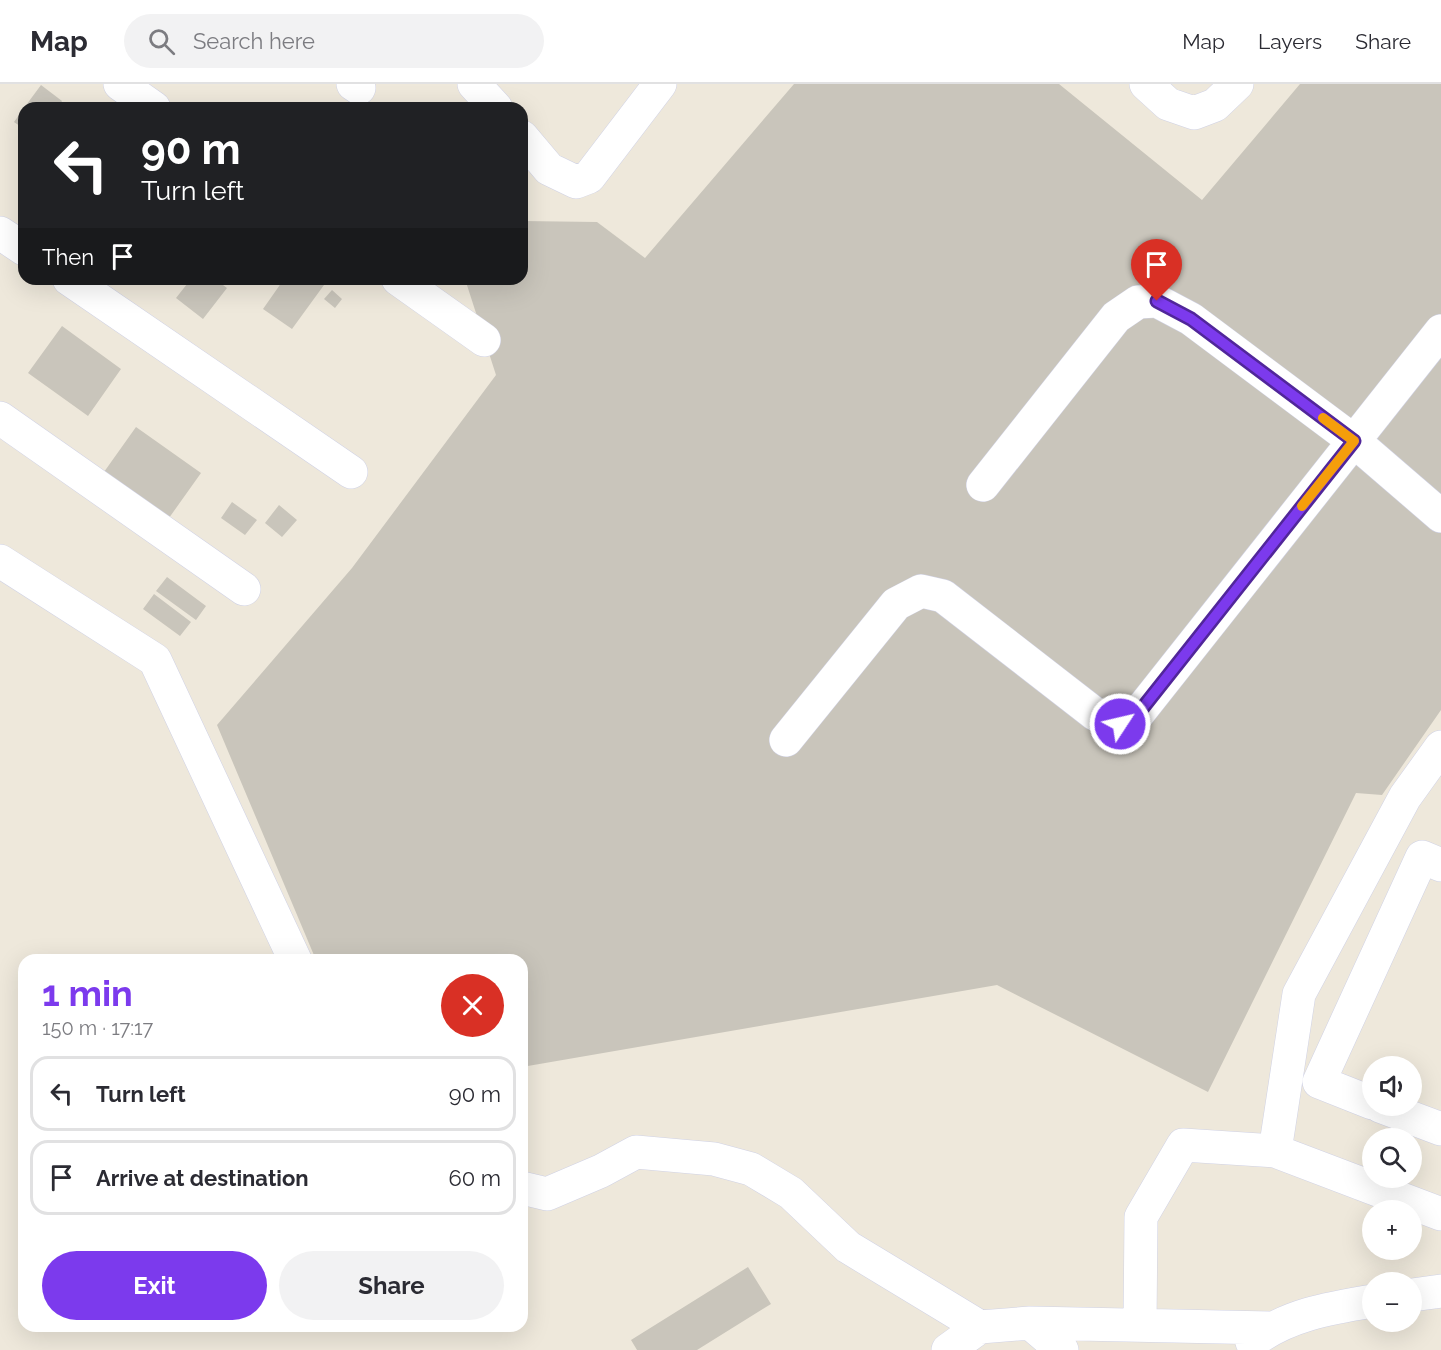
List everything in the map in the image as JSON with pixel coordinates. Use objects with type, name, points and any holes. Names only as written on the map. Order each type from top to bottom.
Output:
[{"type":"street","points":[[120,84],[146,102]]},
{"type":"street","points":[[474,84],[490,102]]},
{"type":"street","points":[[528,143],[555,172],[576,182],[590,177],[660,84]]},
{"type":"street","points":[[1146,84],[1168,104],[1194,113],[1215,105],[1237,84]]},
{"type":"street","points":[[0,233],[18,245]]},
{"type":"street","points":[[78,285],[351,472]]},
{"type":"street","points":[[406,285],[484,340]]},
{"type":"street","points":[[983,484],[1116,317],[1138,302],[1157,301],[1191,319],[1354,441],[1441,516]]},
{"type":"street","points":[[786,740],[896,604],[921,591],[943,596],[1095,714],[1120,724],[1137,715],[1441,331]]},
{"type":"street","points":[[0,418],[244,589]]},
{"type":"street","points":[[0,561],[155,660],[293,954]]},
{"type":"street","points":[[1275,1151],[1299,994],[1405,796],[1441,747]]},
{"type":"street","points":[[1362,1099],[1319,1082],[1422,857],[1441,865]]},
{"type":"street","points":[[1407,1116],[1441,1129]]},
{"type":"street","points":[[1140,1325],[1141,1217],[1182,1145],[1275,1151],[1441,1214]]},
{"type":"street","points":[[528,1189],[547,1194],[601,1171],[636,1152],[714,1159],[751,1169],[790,1193],[848,1247],[980,1327]]},
{"type":"street","points":[[1422,1294],[1441,1291]]},
{"type":"street","points":[[1241,1350],[1270,1328],[1327,1308],[1362,1303]]},
{"type":"street","points":[[1030,1323],[1062,1350]]},
{"type":"street","points":[[948,1350],[980,1327],[1030,1323],[1270,1328]]},
{"type":"building","points":[[794,84],[1059,84],[1202,200],[1300,84],[1441,84],[1441,710],[1382,795],[1356,793],[1208,1092],[997,985],[528,1066],[528,954],[313,954],[217,725],[352,568],[496,375],[467,285],[528,285],[528,221],[597,222],[645,258]]},
{"type":"building","points":[[41,85],[62,101],[61,102],[28,102]]},
{"type":"building","points":[[186,285],[223,285],[227,288],[203,319],[176,298]]},
{"type":"building","points":[[280,285],[324,285],[292,329],[263,309]]},
{"type":"building","points":[[332,290],[342,299],[335,308],[324,299]]},
{"type":"building","points":[[62,326],[121,369],[88,416],[28,373]]},
{"type":"building","points":[[136,427],[201,473],[164,525],[99,479]]},
{"type":"building","points":[[232,502],[257,520],[245,535],[221,518]]},
{"type":"building","points":[[279,505],[297,520],[282,537],[265,523]]},
{"type":"building","points":[[167,577],[206,606],[196,620],[156,591]]},
{"type":"building","points":[[154,594],[191,622],[180,636],[143,609]]},
{"type":"building","points":[[748,1267],[771,1304],[697,1350],[637,1350],[631,1340]]},
{"type":"slow traffic","points":[[1302,506],[1354,441],[1323,418]]},
{"type":"route","points":[[1120,724],[1137,715],[1354,441],[1191,319],[1157,301]]}]
